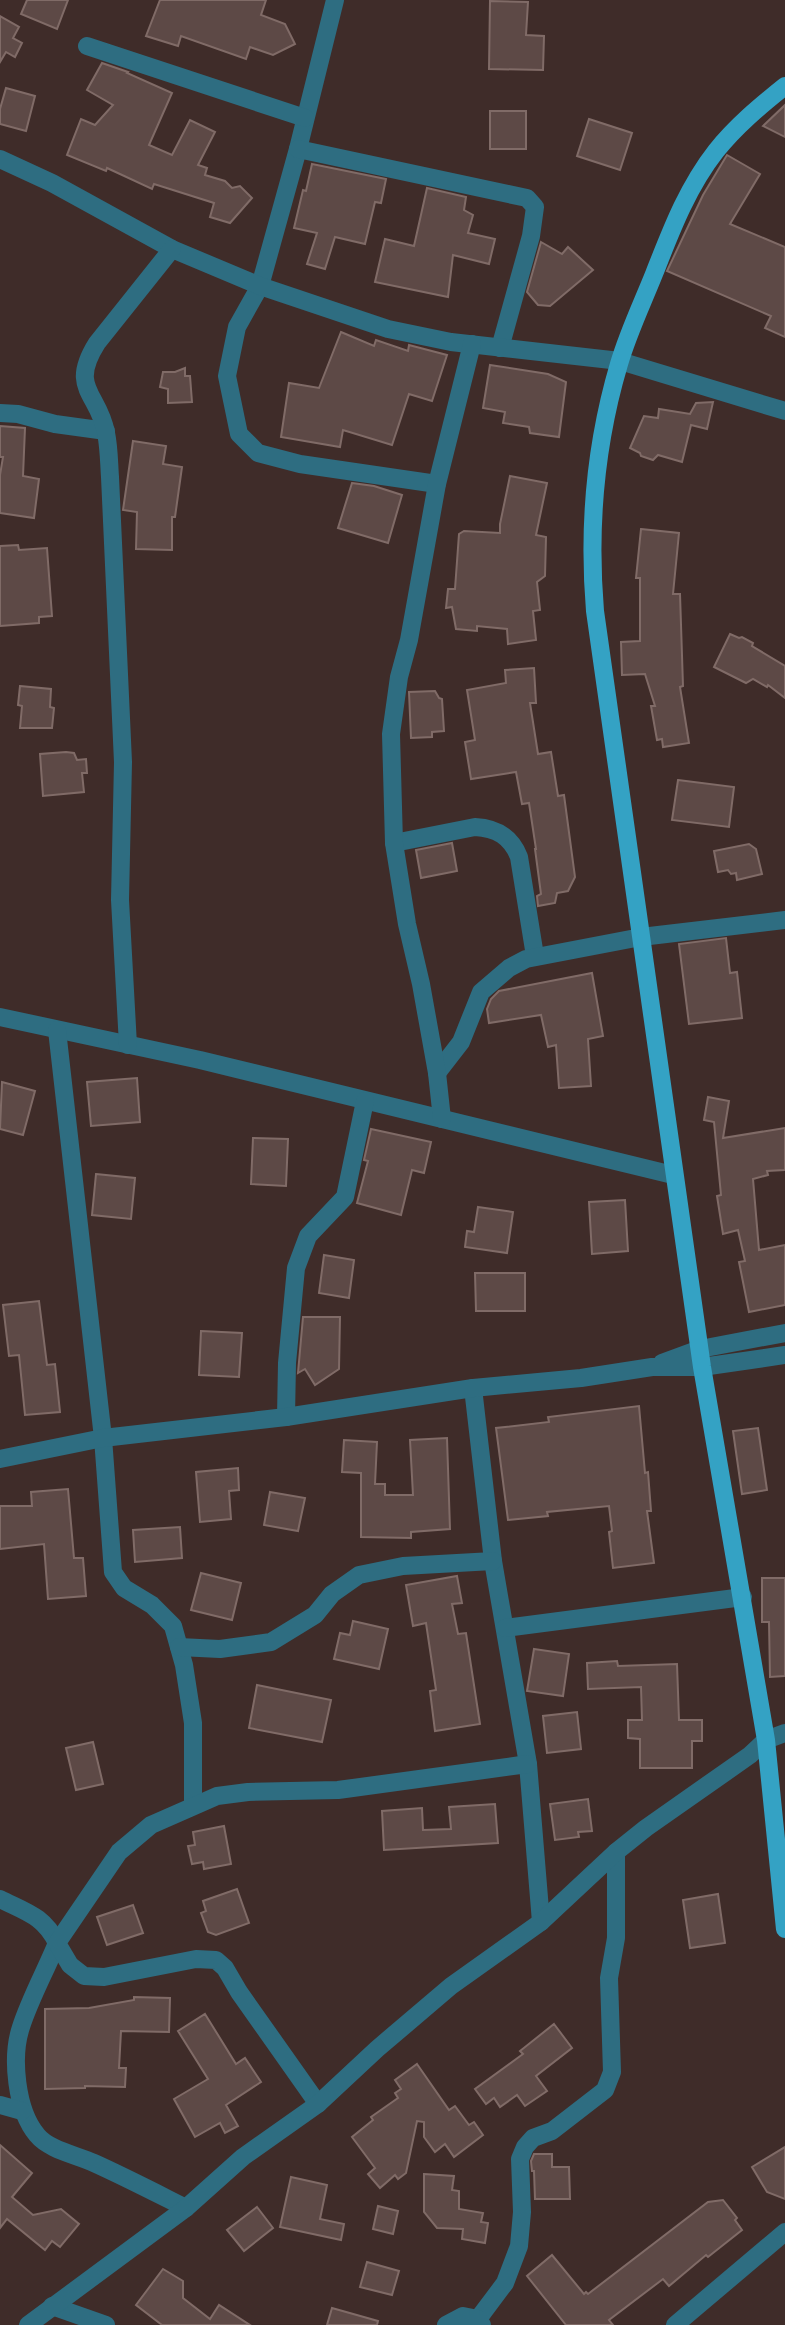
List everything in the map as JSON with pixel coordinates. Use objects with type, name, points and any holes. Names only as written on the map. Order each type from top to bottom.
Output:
[{"type":"main road","points":[[785,86],[730,134],[701,173],[680,209],[620,361],[598,454],[591,560],[595,611],[673,1175],[702,1367],[766,1740],[785,1929]]},
{"type":"street","points":[[335,0],[299,149],[260,286],[237,327],[227,376],[239,434],[258,453],[299,464],[437,484]]},
{"type":"street","points":[[87,46],[305,118]]},
{"type":"street","points":[[299,149],[527,198],[535,207],[531,236],[500,348]]},
{"type":"street","points":[[0,159],[52,183],[172,249],[260,286],[388,329],[500,348],[620,361],[785,411]]},
{"type":"street","points":[[128,1045],[120,900],[123,762],[106,432],[84,382],[86,360],[172,249]]},
{"type":"street","points":[[442,1119],[437,1073],[407,924],[394,843],[391,734],[437,484],[472,344]]},
{"type":"street","points":[[0,413],[18,414],[55,424],[106,432]]},
{"type":"street","points":[[394,843],[475,827],[499,832],[513,843],[519,857],[535,956]]},
{"type":"street","points":[[437,1073],[461,1042],[481,992],[509,968],[535,956],[641,937],[785,920]]},
{"type":"street","points":[[0,1017],[673,1175]]},
{"type":"street","points":[[57,1030],[103,1438],[113,1572],[124,1588],[152,1605],[173,1626],[193,1723],[193,1805]]},
{"type":"street","points":[[286,1417],[287,1363],[296,1268],[308,1236],[345,1197],[365,1101]]},
{"type":"street","points":[[652,1367],[700,1349],[785,1333]]},
{"type":"street","points":[[0,1459],[103,1438],[286,1417],[473,1388],[582,1378],[652,1367],[702,1367],[785,1355]]},
{"type":"street","points":[[473,1388],[493,1561],[528,1764],[541,1922]]},
{"type":"street","points":[[179,1647],[220,1649],[271,1642],[315,1615],[332,1594],[359,1574],[403,1566],[493,1561]]},
{"type":"street","points":[[505,1628],[743,1597]]},
{"type":"street","points":[[28,2325],[186,2208],[243,2157],[318,2104],[377,2049],[452,1986],[541,1922],[646,1828],[750,1755],[766,1740],[785,1732]]},
{"type":"street","points":[[186,2208],[55,2147],[37,2136],[22,2110],[16,2067],[16,2046],[21,2026],[57,1943],[119,1852],[151,1825],[217,1796],[338,1790],[528,1764]]},
{"type":"street","points":[[446,2325],[463,2316],[480,2322],[505,2283],[519,2246],[522,2212],[520,2159],[526,2147],[533,2138],[552,2132],[605,2090],[612,2072],[609,1978],[616,1938],[617,1853]]},
{"type":"street","points":[[0,1899],[39,1918],[50,1928],[70,1965],[84,1976],[104,1977],[196,1959],[216,1960],[225,1968],[318,2104]]},
{"type":"street","points":[[0,2105],[22,2110]]},
{"type":"street","points":[[675,2325],[785,2232]]},
{"type":"street","points":[[52,2305],[106,2325]]},
{"type":"building","points":[[27,0],[68,0],[57,29],[21,14]]},
{"type":"building","points":[[160,0],[266,0],[261,15],[285,24],[295,44],[273,55],[250,47],[246,59],[181,36],[178,46],[146,36]]},
{"type":"building","points":[[490,1],[528,2],[526,35],[544,36],[543,70],[489,69]]},
{"type":"building","points":[[0,16],[19,27],[13,38],[22,43],[15,57],[6,52],[0,62]]},
{"type":"building","points":[[102,63],[172,93],[149,145],[172,155],[190,120],[215,132],[198,165],[207,168],[205,175],[225,181],[232,188],[240,186],[252,198],[230,223],[210,217],[214,203],[154,184],[152,189],[107,168],[106,171],[67,155],[81,119],[95,125],[113,105],[87,90]]},
{"type":"building","points":[[6,88],[35,96],[26,131],[0,124],[0,109]]},
{"type":"building","points":[[785,105],[785,137],[763,126]]},
{"type":"building","points":[[490,111],[526,111],[526,149],[490,149]]},
{"type":"building","points":[[589,119],[632,133],[620,170],[577,156]]},
{"type":"building","points":[[727,155],[760,174],[730,224],[785,247],[785,337],[765,328],[771,316],[667,271],[703,195]]},
{"type":"building","points":[[312,164],[386,179],[381,203],[375,202],[365,244],[335,237],[325,269],[307,264],[317,233],[294,228]]},
{"type":"building","points":[[427,188],[466,197],[464,210],[473,215],[468,233],[495,239],[489,264],[453,255],[448,297],[375,282],[385,239],[414,246]]},
{"type":"building","points":[[541,242],[562,254],[568,247],[593,270],[550,306],[538,305],[527,292]]},
{"type":"building","points":[[341,332],[374,346],[376,340],[408,351],[409,345],[447,355],[432,401],[409,394],[392,445],[343,430],[340,447],[281,437],[289,383],[319,388]]},
{"type":"building","points":[[490,365],[548,374],[566,382],[559,437],[530,433],[529,427],[503,423],[505,412],[483,408]]},
{"type":"building","points":[[185,368],[185,376],[190,376],[192,402],[168,403],[168,389],[160,387],[163,372],[175,372]]},
{"type":"building","points":[[713,402],[707,429],[691,425],[682,462],[658,455],[653,460],[630,448],[644,416],[658,418],[659,409],[690,414],[696,403]]},
{"type":"building","points":[[0,426],[25,428],[23,476],[39,479],[34,518],[0,513],[3,457],[0,457]]},
{"type":"building","points":[[133,441],[166,446],[163,464],[182,467],[175,517],[172,517],[172,550],[136,549],[137,512],[123,510]]},
{"type":"building","points":[[510,476],[547,483],[536,535],[546,537],[545,576],[537,582],[540,610],[533,611],[536,640],[508,644],[507,629],[477,626],[477,631],[456,629],[452,607],[446,608],[448,589],[455,589],[459,534],[464,531],[500,533]]},
{"type":"building","points":[[352,483],[374,486],[402,495],[388,543],[338,528]]},
{"type":"building","points":[[641,529],[679,533],[673,594],[680,594],[683,686],[680,687],[689,743],[663,747],[662,739],[657,740],[651,706],[655,706],[645,674],[622,675],[621,642],[640,641],[640,578],[636,578]]},
{"type":"building","points":[[18,545],[19,550],[47,548],[52,616],[39,617],[39,623],[0,626],[0,546]]},
{"type":"building","points":[[730,634],[753,643],[752,646],[785,666],[785,698],[768,685],[767,687],[753,679],[746,683],[714,667]]},
{"type":"building","points":[[534,668],[536,703],[530,703],[538,754],[551,752],[558,796],[564,795],[575,877],[568,891],[557,893],[555,903],[538,906],[537,896],[541,894],[529,803],[522,804],[516,772],[471,779],[465,742],[475,740],[467,690],[506,683],[505,670]]},
{"type":"building","points":[[20,686],[51,689],[50,707],[54,708],[52,728],[20,728]]},
{"type":"building","points":[[435,691],[442,699],[444,731],[432,732],[432,737],[411,738],[409,692]]},
{"type":"building","points":[[74,753],[77,760],[86,759],[87,773],[82,773],[84,792],[43,796],[40,754]]},
{"type":"building","points":[[678,780],[734,787],[729,827],[672,820]]},
{"type":"building","points":[[452,843],[457,871],[421,878],[416,850]]},
{"type":"building","points":[[749,844],[756,849],[762,874],[737,880],[736,873],[731,874],[728,870],[718,872],[714,851]]},
{"type":"building","points":[[726,938],[730,973],[737,972],[742,1018],[689,1024],[679,944]]},
{"type":"building","points":[[592,973],[603,1036],[588,1039],[591,1086],[559,1088],[556,1045],[548,1047],[541,1015],[489,1023],[487,1009],[491,999],[499,991]]},
{"type":"building","points":[[137,1078],[140,1122],[91,1126],[87,1082]]},
{"type":"building","points":[[2,1082],[35,1091],[23,1135],[0,1129]]},
{"type":"building","points":[[708,1097],[729,1101],[723,1138],[785,1128],[785,1170],[767,1171],[768,1175],[753,1179],[759,1250],[785,1245],[785,1305],[749,1312],[739,1262],[745,1261],[738,1230],[723,1234],[717,1196],[721,1195],[714,1122],[704,1120]]},
{"type":"building","points":[[371,1129],[431,1142],[424,1173],[412,1170],[401,1215],[357,1203],[368,1161],[364,1160]]},
{"type":"building","points":[[253,1138],[288,1139],[286,1186],[251,1184]]},
{"type":"building","points":[[96,1174],[135,1178],[131,1219],[92,1215]]},
{"type":"building","points":[[625,1200],[628,1251],[592,1254],[589,1202]]},
{"type":"building","points":[[478,1207],[513,1212],[507,1253],[465,1247],[467,1231],[474,1232]]},
{"type":"building","points":[[324,1255],[354,1260],[349,1298],[319,1293]]},
{"type":"building","points":[[475,1273],[525,1273],[525,1311],[476,1311]]},
{"type":"building","points":[[39,1301],[47,1365],[55,1364],[60,1412],[25,1415],[19,1355],[9,1356],[3,1305]]},
{"type":"building","points":[[303,1317],[340,1317],[339,1369],[315,1385],[305,1369],[298,1373]]},
{"type":"building","points":[[201,1331],[242,1333],[239,1377],[199,1375]]},
{"type":"building","points":[[639,1406],[645,1473],[648,1472],[651,1511],[647,1511],[654,1563],[613,1568],[609,1506],[547,1512],[548,1516],[508,1520],[496,1428],[549,1422],[548,1417]]},
{"type":"building","points":[[758,1428],[767,1490],[742,1494],[733,1431]]},
{"type":"building","points":[[447,1438],[450,1529],[411,1532],[411,1538],[361,1537],[361,1473],[342,1472],[344,1440],[377,1442],[375,1484],[385,1484],[385,1495],[413,1495],[410,1440]]},
{"type":"building","points":[[238,1468],[239,1490],[229,1491],[231,1519],[200,1522],[196,1472]]},
{"type":"building","points":[[68,1489],[74,1558],[83,1558],[86,1596],[48,1599],[44,1544],[0,1549],[0,1506],[32,1506],[31,1492]]},
{"type":"building","points":[[270,1492],[305,1498],[298,1531],[264,1525]]},
{"type":"building","points":[[180,1527],[182,1558],[135,1562],[133,1530]]},
{"type":"building","points":[[201,1573],[241,1583],[232,1620],[191,1610]]},
{"type":"building","points":[[457,1576],[462,1603],[452,1604],[458,1634],[466,1633],[480,1724],[435,1731],[430,1691],[436,1690],[426,1623],[413,1626],[406,1585]]},
{"type":"building","points":[[762,1578],[785,1578],[785,1676],[770,1677],[769,1622],[762,1622]]},
{"type":"building","points":[[353,1621],[388,1629],[379,1669],[334,1659],[340,1633],[350,1635]]},
{"type":"building","points":[[534,1649],[569,1654],[563,1696],[527,1691]]},
{"type":"building","points":[[617,1661],[618,1666],[677,1664],[679,1720],[702,1720],[702,1741],[692,1741],[692,1768],[640,1768],[640,1739],[628,1738],[628,1720],[642,1720],[641,1687],[588,1689],[587,1663]]},
{"type":"building","points":[[257,1685],[331,1700],[322,1742],[249,1728]]},
{"type":"building","points":[[577,1712],[581,1749],[547,1753],[543,1716]]},
{"type":"building","points":[[93,1742],[103,1784],[76,1790],[66,1748]]},
{"type":"building","points":[[588,1799],[592,1831],[578,1832],[579,1837],[555,1840],[550,1804]]},
{"type":"building","points":[[495,1804],[498,1843],[384,1850],[382,1811],[422,1808],[423,1830],[451,1829],[449,1807]]},
{"type":"building","points":[[224,1826],[231,1864],[204,1869],[203,1862],[192,1864],[188,1846],[195,1845],[193,1832]]},
{"type":"building","points":[[237,1889],[249,1923],[216,1935],[208,1932],[201,1913],[206,1911],[203,1901]]},
{"type":"building","points":[[718,1894],[725,1943],[690,1948],[683,1900]]},
{"type":"building","points":[[133,1905],[143,1933],[107,1945],[97,1917]]},
{"type":"building","points":[[134,1997],[170,1998],[169,2032],[121,2031],[119,2068],[126,2068],[125,2087],[45,2089],[45,2009],[89,2008],[134,2000]]},
{"type":"building","points":[[205,2014],[236,2064],[245,2058],[261,2082],[226,2105],[238,2126],[225,2133],[220,2123],[195,2137],[174,2099],[208,2079],[178,2031]]},
{"type":"building","points":[[554,2024],[572,2048],[536,2076],[547,2091],[525,2106],[517,2095],[500,2107],[494,2098],[486,2104],[475,2089],[523,2054],[520,2051]]},
{"type":"building","points":[[417,2064],[449,2110],[455,2106],[469,2125],[474,2122],[483,2135],[454,2157],[445,2144],[435,2152],[424,2137],[424,2122],[417,2121],[406,2173],[398,2179],[395,2175],[380,2188],[368,2174],[375,2168],[352,2137],[373,2120],[371,2117],[398,2098],[395,2093],[401,2089],[395,2080]]},
{"type":"building","points":[[0,2145],[32,2173],[12,2197],[33,2215],[61,2209],[79,2224],[60,2247],[52,2241],[45,2250],[7,2219],[0,2228]]},
{"type":"building","points":[[785,2147],[785,2199],[767,2192],[752,2167]]},
{"type":"building","points":[[534,2154],[552,2154],[552,2167],[569,2167],[570,2199],[535,2199],[531,2161]]},
{"type":"building","points":[[424,2174],[454,2176],[452,2190],[459,2191],[459,2209],[483,2213],[481,2222],[488,2223],[485,2243],[462,2239],[463,2229],[437,2228],[424,2212]]},
{"type":"building","points":[[291,2177],[327,2185],[320,2219],[344,2224],[341,2240],[280,2227]]},
{"type":"building","points":[[723,2200],[737,2218],[735,2220],[742,2230],[669,2286],[663,2279],[609,2320],[613,2325],[566,2325],[527,2276],[552,2255],[584,2294],[588,2294],[708,2202]]},
{"type":"building","points":[[378,2206],[398,2211],[393,2234],[373,2229]]},
{"type":"building","points":[[257,2207],[273,2228],[244,2251],[227,2230]]},
{"type":"building","points":[[367,2262],[399,2271],[392,2295],[360,2287]]},
{"type":"building","points":[[163,2269],[183,2281],[183,2298],[210,2319],[219,2305],[250,2325],[162,2325],[136,2305]]},
{"type":"building","points":[[332,2308],[378,2321],[377,2325],[327,2325]]}]
